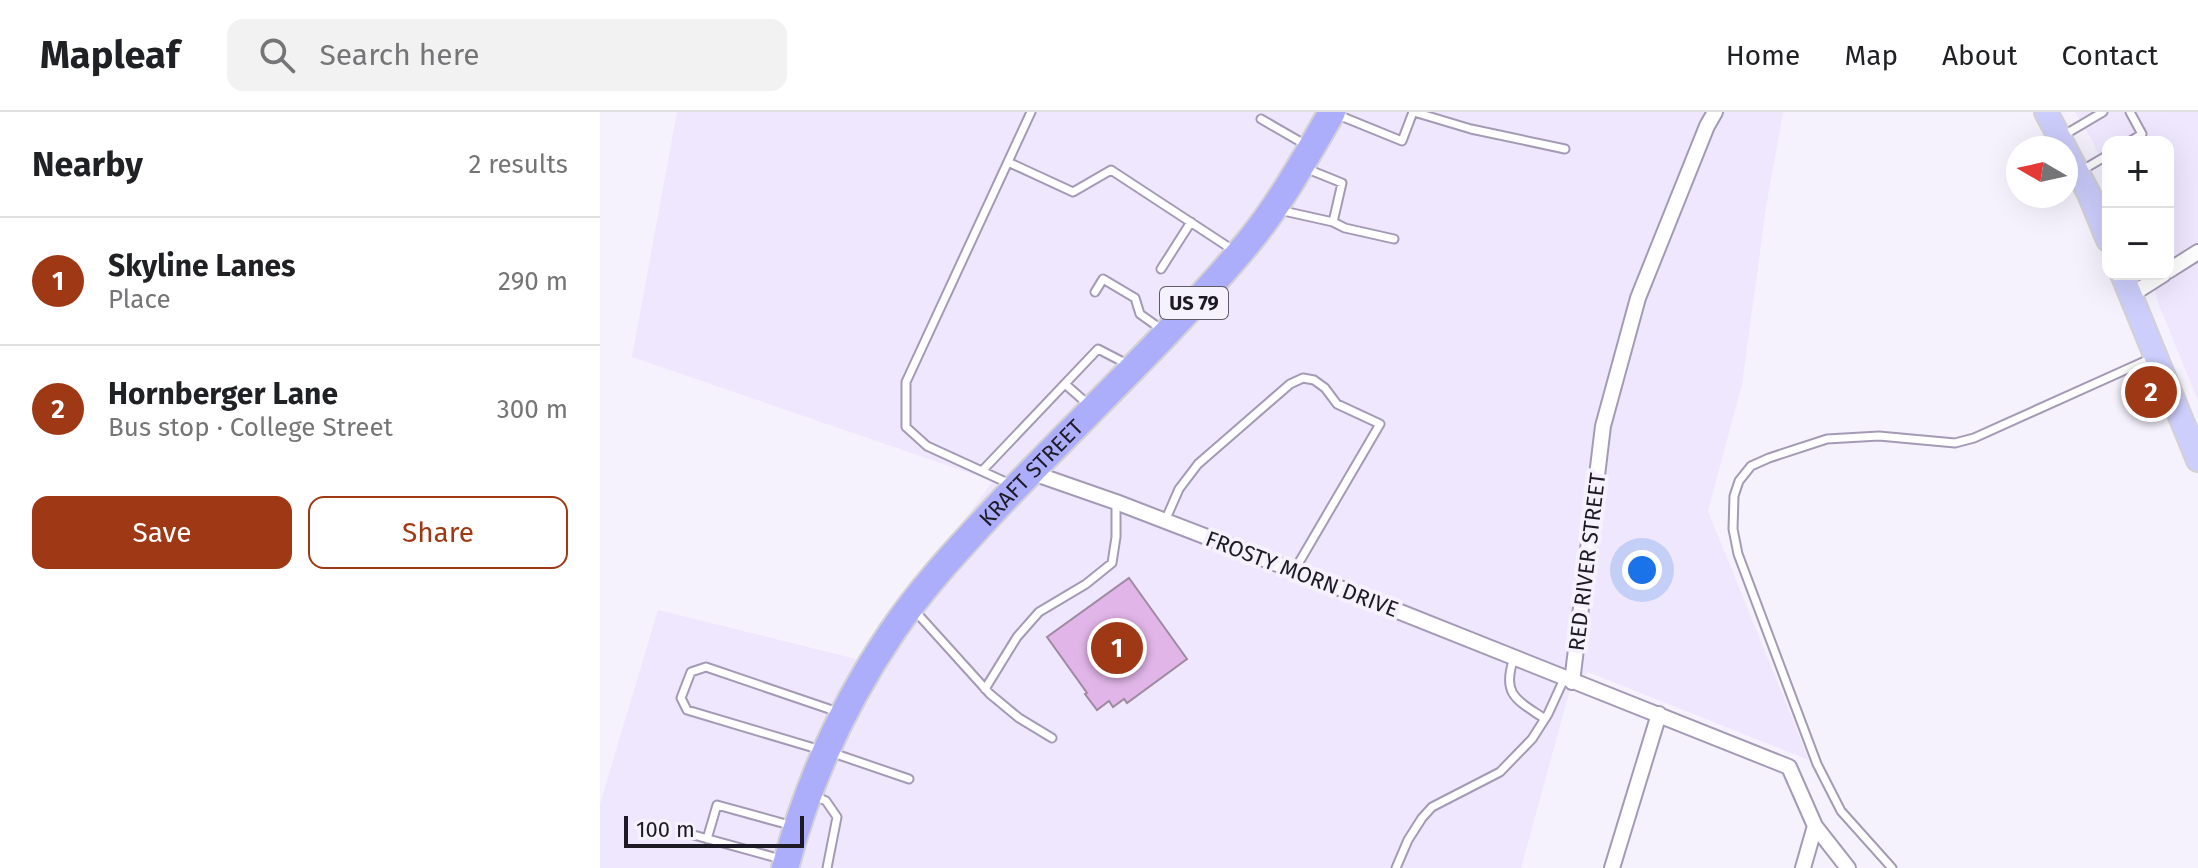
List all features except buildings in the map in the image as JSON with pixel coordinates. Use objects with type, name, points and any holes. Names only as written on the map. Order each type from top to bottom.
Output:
[{"type":"highway","name":"KRAFT STREET","points":[[786,864],[810,793],[844,713],[891,633],[960,547],[1239,253],[1273,208],[1332,112]]},
{"type":"main road","points":[[2046,112],[2058,136]]},
{"type":"main road","points":[[2078,173],[2102,227]]},
{"type":"main road","points":[[2127,284],[2198,460]]},
{"type":"street","name":"RED RIVER STREET","points":[[1715,112],[1638,298],[1603,426],[1568,680],[1789,767],[1815,826],[1848,868]]},
{"type":"street","points":[[2174,268],[2198,252]]},
{"type":"street","name":"FROSTY MORN DRIVE","points":[[1023,480],[1116,502],[1568,680]]},
{"type":"street","points":[[1612,868],[1659,714]]},
{"type":"street","points":[[1803,868],[1815,826]]},
{"type":"lane","points":[[1023,480],[982,471],[927,446],[906,427],[906,382],[1031,112]]},
{"type":"lane","points":[[1332,112],[1402,141],[1413,112],[1471,129],[1565,149]]},
{"type":"lane","points":[[2074,136],[2103,112]]},
{"type":"lane","points":[[2130,112],[2142,134],[2139,136]]},
{"type":"lane","points":[[1261,119],[1342,183],[1333,222]]},
{"type":"lane","points":[[2078,173],[2102,159]]},
{"type":"lane","points":[[1008,162],[1073,192],[1111,170],[1239,253]]},
{"type":"lane","points":[[1273,208],[1394,239]]},
{"type":"lane","points":[[1161,269],[1191,222]]},
{"type":"lane","points":[[1095,292],[1103,279],[1135,298],[1140,314],[1166,333]]},
{"type":"lane","points":[[982,471],[1098,349],[1133,366]]},
{"type":"lane","points":[[1892,868],[1841,811],[1817,764],[1738,554],[1733,529],[1734,496],[1739,481],[1751,466],[1827,439],[1879,436],[1955,443],[1974,438],[2156,356]]},
{"type":"lane","points":[[1165,521],[1179,489],[1198,464],[1290,384],[1303,378],[1314,380],[1325,388],[1337,404],[1380,424],[1294,571]]},
{"type":"lane","points":[[1065,384],[1093,408]]},
{"type":"lane","points":[[985,689],[1017,637],[1039,612],[1086,584],[1112,563],[1116,502]]},
{"type":"lane","points":[[911,606],[985,689],[1019,718],[1052,738]]},
{"type":"lane","points":[[1514,658],[1509,673],[1510,691],[1545,719]]},
{"type":"lane","points":[[844,713],[706,667],[691,672],[681,698],[687,710],[827,751],[909,779]]},
{"type":"lane","points":[[1396,868],[1408,840],[1432,807],[1500,772],[1532,739],[1568,680]]},
{"type":"lane","points":[[810,793],[826,801],[837,817],[827,868]]},
{"type":"lane","points":[[707,839],[717,805],[797,827]]},
{"type":"lane","points":[[690,834],[786,864]]},
{"type":"shaded area","points":[[677,112],[1783,112],[1766,207],[1742,384],[1708,511],[1809,760],[1588,672],[1569,693],[1521,868],[600,868],[600,804],[658,610],[860,660],[993,481],[632,357]]},
{"type":"shaded area","points":[[2075,112],[2198,112],[2198,401],[2152,280],[2174,280],[2174,136],[2102,136],[2102,162]]},
{"type":"place","name":"Hornberger Lane","points":[[2151,392]]},
{"type":"place","name":"Skyline Lanes","points":[[1117,648]]}]
